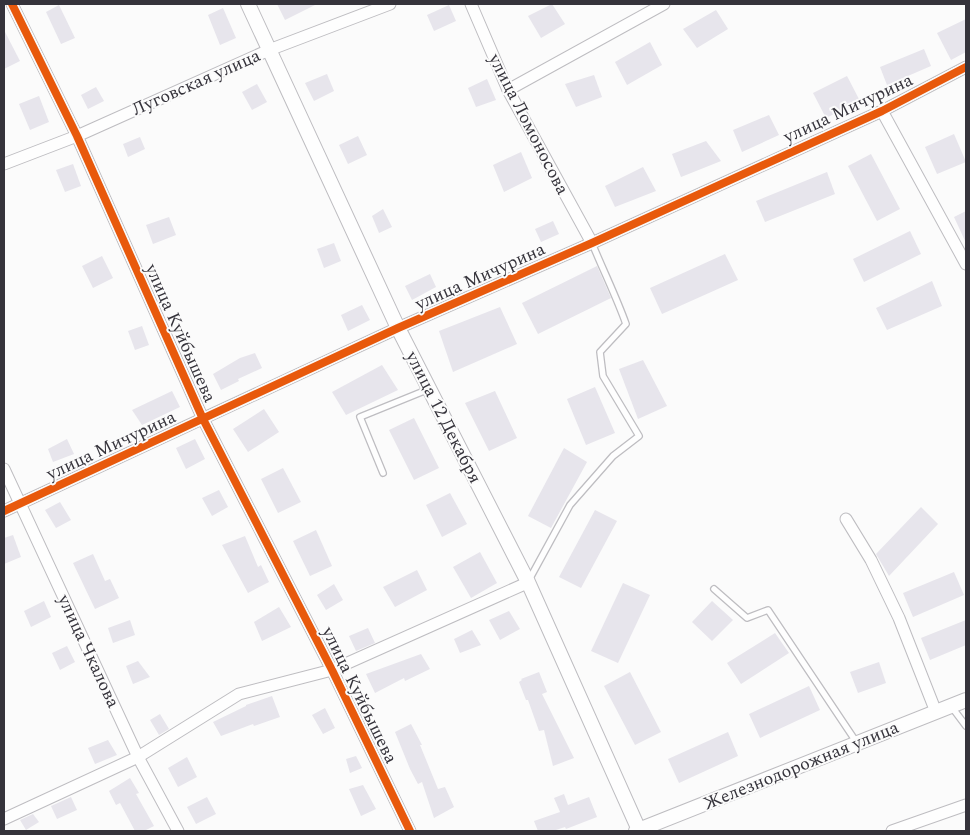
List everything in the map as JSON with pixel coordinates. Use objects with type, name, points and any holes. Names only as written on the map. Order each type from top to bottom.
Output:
[{"type":"street","name":"улица Куйбышева","points":[[12,4],[77,136],[203,419],[332,670],[410,831]]},
{"type":"street","name":"улица 12 Декабря","points":[[248,4],[398,328],[528,582],[638,831]]},
{"type":"street","name":"Луговская улица","points":[[4,164],[77,136],[269,50],[390,4]]},
{"type":"street","name":"улица Ломоносова","points":[[471,4],[508,90],[592,243]]},
{"type":"street","points":[[508,90],[664,4]]},
{"type":"street","name":"улица Мичурина","points":[[4,511],[398,328],[592,243],[882,111],[966,67]]},
{"type":"street","points":[[882,111],[966,264]]},
{"type":"street","name":"улица Чкалова","points":[[4,469],[138,757],[178,831]]},
{"type":"street","points":[[846,519],[871,560],[899,618],[936,712]]},
{"type":"street","points":[[4,819],[138,757],[239,694],[332,670],[528,582]]},
{"type":"street","name":"Железнодорожная улица","points":[[638,831],[966,700]]},
{"type":"street","points":[[892,831],[966,805]]},
{"type":"lane","points":[[528,582],[570,504],[613,456],[639,436],[603,376],[600,352],[626,324],[616,295],[592,243]]},
{"type":"lane","points":[[383,473],[360,417],[430,389]]},
{"type":"lane","points":[[714,589],[747,618],[768,610],[857,743]]},
{"type":"lane","points":[[951,706],[966,726]]},
{"type":"building","points":[[277,4],[317,4],[285,20]]},
{"type":"building","points":[[552,4],[565,24],[541,38],[528,16]]},
{"type":"building","points":[[59,5],[75,38],[61,44],[46,12]]},
{"type":"building","points":[[449,5],[456,21],[434,31],[427,15]]},
{"type":"building","points":[[223,8],[236,38],[220,45],[208,15]]},
{"type":"building","points":[[716,10],[728,29],[697,48],[683,29]]},
{"type":"building","points":[[966,19],[966,52],[951,60],[937,33]]},
{"type":"building","points":[[4,30],[20,61],[4,69]]},
{"type":"building","points":[[650,42],[662,65],[627,85],[615,62]]},
{"type":"building","points":[[924,49],[931,66],[887,85],[880,67]]},
{"type":"building","points":[[327,74],[334,91],[314,101],[305,83]]},
{"type":"building","points":[[594,75],[602,97],[576,107],[565,84]]},
{"type":"building","points":[[847,76],[860,101],[826,118],[813,93]]},
{"type":"building","points":[[487,79],[496,100],[476,107],[468,88]]},
{"type":"building","points":[[257,84],[267,102],[252,110],[242,92]]},
{"type":"building","points":[[96,87],[104,101],[88,109],[81,95]]},
{"type":"building","points":[[39,96],[49,122],[30,130],[19,104]]},
{"type":"building","points":[[769,115],[779,135],[742,152],[733,130]]},
{"type":"building","points":[[954,134],[966,162],[937,174],[925,147]]},
{"type":"building","points":[[358,136],[367,155],[348,164],[339,145]]},
{"type":"building","points":[[140,137],[145,149],[128,157],[123,144]]},
{"type":"building","points":[[706,141],[721,161],[681,177],[672,154]]},
{"type":"building","points":[[521,152],[532,178],[504,192],[493,165]]},
{"type":"building","points":[[871,154],[900,209],[877,221],[848,166]]},
{"type":"building","points":[[73,164],[81,186],[65,192],[56,170]]},
{"type":"building","points":[[643,167],[656,191],[615,207],[605,186]]},
{"type":"building","points":[[827,172],[835,194],[765,222],[756,201]]},
{"type":"building","points":[[383,209],[392,227],[379,233],[372,216]]},
{"type":"building","points":[[966,211],[966,243],[954,217]]},
{"type":"building","points":[[169,217],[176,235],[153,244],[146,225]]},
{"type":"building","points":[[553,221],[559,234],[541,242],[535,229]]},
{"type":"building","points":[[910,231],[921,254],[864,282],[853,259]]},
{"type":"building","points":[[334,243],[341,261],[324,268],[317,249]]},
{"type":"building","points":[[725,254],[738,280],[662,314],[650,288]]},
{"type":"building","points":[[102,256],[113,278],[93,288],[82,266]]},
{"type":"building","points":[[597,266],[611,298],[538,334],[522,303]]},
{"type":"building","points":[[430,274],[436,287],[412,300],[405,286]]},
{"type":"building","points":[[932,281],[942,306],[887,330],[876,308]]},
{"type":"building","points":[[362,305],[370,320],[348,331],[341,315]]},
{"type":"building","points":[[500,307],[517,344],[453,372],[439,331]]},
{"type":"building","points":[[142,326],[149,345],[135,350],[128,331]]},
{"type":"building","points":[[255,353],[262,368],[238,379],[239,381],[221,390],[213,374],[240,358]]},
{"type":"building","points":[[643,360],[667,406],[638,419],[619,369]]},
{"type":"building","points":[[382,365],[398,390],[346,415],[332,392]]},
{"type":"building","points":[[595,387],[615,433],[586,445],[567,399]]},
{"type":"building","points":[[172,391],[180,407],[142,425],[132,410]]},
{"type":"building","points":[[495,391],[517,438],[489,451],[465,403]]},
{"type":"building","points":[[264,409],[279,432],[248,452],[233,429]]},
{"type":"building","points":[[414,418],[439,468],[414,480],[389,430]]},
{"type":"building","points":[[67,439],[74,454],[53,462],[48,449]]},
{"type":"building","points":[[195,439],[205,459],[186,469],[176,448]]},
{"type":"building","points":[[564,448],[587,462],[551,528],[528,516]]},
{"type":"building","points":[[283,468],[301,502],[278,513],[261,479]]},
{"type":"building","points":[[219,490],[228,507],[212,516],[202,498]]},
{"type":"building","points":[[450,493],[467,524],[442,537],[426,505]]},
{"type":"building","points":[[60,502],[71,520],[56,528],[45,510]]},
{"type":"building","points":[[921,507],[938,524],[889,576],[876,554]]},
{"type":"building","points":[[595,510],[617,521],[581,588],[559,577]]},
{"type":"building","points":[[316,530],[332,566],[310,576],[293,541]]},
{"type":"building","points":[[13,535],[21,557],[4,564],[4,538]]},
{"type":"building","points":[[245,536],[258,567],[261,565],[269,582],[248,593],[222,545]]},
{"type":"building","points":[[480,552],[497,583],[471,598],[453,567]]},
{"type":"building","points":[[93,554],[105,581],[110,579],[119,598],[95,609],[73,563]]},
{"type":"building","points":[[417,570],[427,590],[395,607],[383,587]]},
{"type":"building","points":[[954,572],[964,595],[913,617],[903,593]]},
{"type":"building","points":[[623,583],[650,595],[618,663],[591,651]]},
{"type":"building","points":[[334,584],[343,600],[326,610],[317,595]]},
{"type":"building","points":[[44,601],[51,617],[31,627],[24,611]]},
{"type":"building","points":[[712,601],[733,620],[712,641],[692,622]]},
{"type":"building","points":[[279,607],[291,627],[262,641],[254,622]]},
{"type":"building","points":[[509,611],[520,629],[500,640],[489,620]]},
{"type":"building","points":[[130,620],[135,635],[113,643],[108,628]]},
{"type":"building","points":[[966,620],[966,645],[930,660],[921,638]]},
{"type":"building","points":[[368,628],[375,643],[356,651],[349,636]]},
{"type":"building","points":[[472,630],[481,645],[460,653],[454,639]]},
{"type":"building","points":[[775,633],[789,653],[741,684],[727,663]]},
{"type":"building","points":[[67,646],[75,662],[60,670],[52,653]]},
{"type":"building","points":[[421,654],[430,669],[405,681],[404,678],[375,693],[366,674]]},
{"type":"building","points":[[138,661],[150,677],[133,684],[126,666]]},
{"type":"building","points":[[879,662],[886,683],[858,693],[850,672]]},
{"type":"building","points":[[539,672],[547,692],[542,694],[574,758],[553,766],[544,730],[539,731],[528,700],[526,700],[519,682],[521,679]]},
{"type":"building","points":[[630,672],[661,732],[635,745],[604,686]]},
{"type":"building","points":[[809,686],[820,710],[760,738],[749,714]]},
{"type":"building","points":[[272,696],[280,717],[254,726],[253,724],[221,736],[213,722],[246,705]]},
{"type":"building","points":[[325,708],[335,728],[323,734],[312,715]]},
{"type":"building","points":[[160,714],[169,729],[159,735],[150,720]]},
{"type":"building","points":[[411,724],[422,745],[420,745],[438,789],[445,787],[454,807],[434,818],[422,782],[418,784],[395,732]]},
{"type":"building","points":[[728,732],[738,756],[679,783],[668,759]]},
{"type":"building","points":[[108,740],[117,755],[95,764],[88,748]]},
{"type":"building","points":[[356,756],[362,768],[350,773],[346,759]]},
{"type":"building","points":[[187,757],[197,777],[178,787],[168,768]]},
{"type":"building","points":[[130,778],[139,793],[136,794],[154,826],[144,831],[135,831],[120,803],[116,805],[109,791]]},
{"type":"building","points":[[363,785],[376,809],[361,816],[349,789]]},
{"type":"building","points":[[564,794],[568,805],[589,797],[597,817],[566,829],[565,827],[553,831],[538,831],[534,821],[560,812],[554,798]]},
{"type":"building","points":[[71,797],[77,810],[57,819],[51,806]]},
{"type":"building","points":[[207,797],[216,814],[196,824],[187,807]]},
{"type":"building","points":[[33,814],[39,822],[26,830],[20,820]]},
{"type":"cycle path","points":[[12,4],[77,136],[203,419],[332,670],[410,831]]},
{"type":"cycle path","points":[[4,511],[398,328],[592,243],[882,111],[966,67]]}]
